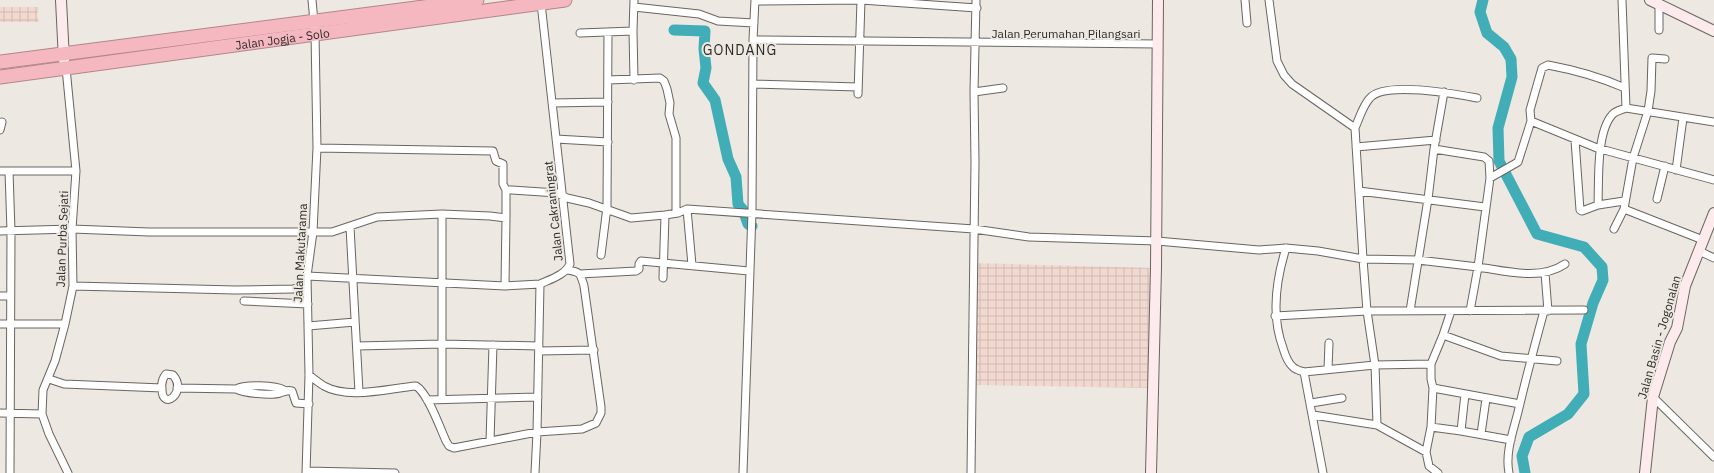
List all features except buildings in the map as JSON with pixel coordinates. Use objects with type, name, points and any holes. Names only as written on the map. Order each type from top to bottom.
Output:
[{"type":"highway","name":"Jalan Jogja - Solo","points":[[0,77],[66,68],[314,28],[477,0]]},
{"type":"highway","name":"Jalan Jogja - Solo","points":[[0,62],[63,53],[314,28],[565,0]]},
{"type":"street","points":[[61,0],[63,53],[66,68]]},
{"type":"street","name":"Jalan Makutarama","points":[[306,472],[309,404],[307,276],[313,232],[317,148],[312,0]]},
{"type":"street","points":[[743,473],[752,212],[753,40],[755,0],[862,0],[977,4],[974,92],[971,473]]},
{"type":"street","points":[[753,84],[858,90],[862,0]]},
{"type":"street","points":[[1150,473],[1157,241],[1158,0]]},
{"type":"street","points":[[1246,0],[1247,23]]},
{"type":"street","points":[[1268,0],[1277,61],[1284,75],[1292,84],[1355,128]]},
{"type":"street","points":[[1622,0],[1626,108]]},
{"type":"street","points":[[1653,1],[1659,30]]},
{"type":"street","points":[[1653,1],[1714,31]]},
{"type":"street","name":"Jalan Cakraningrat","points":[[540,3],[562,196],[570,249],[570,264],[567,270],[540,284]]},
{"type":"street","points":[[634,80],[634,3],[699,14],[718,21],[754,23]]},
{"type":"street","points":[[580,33],[634,31]]},
{"type":"street","points":[[600,256],[606,210],[608,142],[608,32]]},
{"type":"street","name":"Jalan Perumahan Pilangsari","points":[[753,40],[1158,44]]},
{"type":"street","points":[[1614,229],[1624,205],[1633,158],[1648,111],[1651,91],[1652,58],[1665,59]]},
{"type":"street","points":[[1493,177],[1514,166],[1520,157],[1531,121],[1530,110],[1542,68],[1545,65],[1548,64],[1578,71],[1602,78],[1625,88]]},
{"type":"street","name":"Jalan Purba Sejati","points":[[66,68],[76,171],[72,229],[73,286],[65,324],[49,379],[43,390],[42,414],[49,434],[68,473]]},
{"type":"street","points":[[608,80],[660,78],[664,81],[670,103],[669,114],[677,142],[675,185],[676,213]]},
{"type":"street","points":[[974,92],[1003,88]]},
{"type":"street","points":[[1378,425],[1375,365],[1367,311],[1355,128],[1369,98],[1380,91],[1395,89],[1444,92],[1477,98]]},
{"type":"street","points":[[1410,311],[1444,92]]},
{"type":"street","points":[[552,103],[608,102]]},
{"type":"street","points":[[1598,205],[1600,149],[1608,121],[1613,113],[1626,108],[1714,122]]},
{"type":"street","points":[[1676,170],[1683,118]]},
{"type":"street","points":[[1531,121],[1574,140],[1600,149],[1714,180]]},
{"type":"street","points":[[556,139],[608,142]]},
{"type":"street","points":[[1356,147],[1436,140]]},
{"type":"street","points":[[1574,140],[1579,206],[1582,211],[1598,205],[1624,205],[1704,240]]},
{"type":"street","points":[[317,148],[493,151],[496,161],[503,164],[503,184],[506,190],[504,286]]},
{"type":"street","points":[[1434,149],[1484,158],[1489,161],[1493,177],[1485,207],[1478,267],[1470,311]]},
{"type":"street","points":[[1657,199],[1665,166]]},
{"type":"street","points":[[0,171],[76,171]]},
{"type":"street","points":[[9,171],[11,231],[9,324],[11,413],[10,473]]},
{"type":"street","points":[[506,190],[557,193],[562,196],[631,218],[665,215],[687,209],[752,212],[974,229],[1029,237],[1157,241],[1259,250],[1286,248],[1318,250],[1363,259],[1418,260],[1519,273],[1545,273],[1557,270],[1565,264]]},
{"type":"street","points":[[1359,191],[1485,207]]},
{"type":"street","points":[[687,209],[692,265]]},
{"type":"street","name":"Jalan Basin - Jogonalan","points":[[1645,473],[1653,397],[1670,342],[1677,328],[1685,286],[1705,254],[1704,240],[1714,213]]},
{"type":"street","points":[[0,231],[72,229],[148,232],[332,232],[377,217],[442,214],[506,218]]},
{"type":"street","points":[[442,214],[442,398]]},
{"type":"street","points":[[663,278],[665,215]]},
{"type":"street","points":[[350,227],[359,392]]},
{"type":"street","points":[[1286,248],[1277,285],[1276,316],[1280,340],[1286,359],[1294,368],[1304,372],[1375,365],[1431,364]]},
{"type":"street","points":[[567,270],[580,274],[636,271],[639,269],[639,264],[641,261],[750,272]]},
{"type":"street","points":[[1509,473],[1507,463],[1511,440],[1531,358],[1546,311],[1545,273]]},
{"type":"street","points":[[309,375],[325,386],[335,390],[359,392],[416,386],[420,389],[427,400],[449,446],[454,448],[537,432],[582,429],[596,423],[601,413],[594,350],[584,286],[580,274]]},
{"type":"street","points":[[307,276],[353,277],[504,286],[540,284],[535,473]]},
{"type":"street","points":[[73,286],[235,290],[293,289],[307,285]]},
{"type":"street","points":[[0,296],[10,296]]},
{"type":"street","points":[[244,301],[308,304]]},
{"type":"street","points":[[1276,316],[1367,311],[1584,310]]},
{"type":"street","points":[[1438,473],[1429,466],[1426,452],[1431,427],[1433,388],[1431,379],[1431,364],[1443,336],[1451,311]]},
{"type":"street","points":[[308,326],[355,322]]},
{"type":"street","points":[[0,324],[65,324]]},
{"type":"street","points":[[1443,336],[1501,356],[1557,361]]},
{"type":"street","points":[[1328,369],[1329,343]]},
{"type":"street","points":[[357,346],[442,344],[594,350]]},
{"type":"street","points":[[490,442],[493,345]]},
{"type":"street","points":[[1304,372],[1323,473]]},
{"type":"street","points":[[170,374],[173,375],[176,379],[177,388],[175,397],[171,400],[166,400],[163,396],[162,388],[162,380],[165,376],[170,374]]},
{"type":"street","points":[[49,379],[64,384],[162,388]]},
{"type":"street","points":[[177,388],[236,389],[245,386],[264,390],[279,387],[284,390],[292,391],[296,403],[309,404]]},
{"type":"street","points":[[1433,388],[1486,399],[1520,404]]},
{"type":"street","points":[[1460,431],[1465,394]]},
{"type":"street","points":[[427,400],[442,398],[538,397]]},
{"type":"street","points":[[1653,397],[1714,457]]},
{"type":"street","points":[[1311,403],[1342,398]]},
{"type":"street","points":[[1481,434],[1486,399]]},
{"type":"street","points":[[0,413],[42,414]]},
{"type":"street","points":[[1313,415],[1378,425],[1426,452]]},
{"type":"street","points":[[1431,427],[1511,440]]},
{"type":"street","points":[[306,472],[395,473]]},
{"type":"shaded area","points":[[0,7],[39,7],[37,15],[39,22],[0,22]]},
{"type":"shaded area","points":[[975,263],[1156,268],[1153,388],[975,385]]},
{"type":"waterway","points":[[1483,0],[1480,12],[1487,33],[1504,47],[1511,59],[1512,77],[1498,128],[1499,161],[1537,234],[1584,247],[1602,267],[1603,280],[1593,303],[1581,344],[1584,394],[1568,414],[1529,437],[1522,456],[1525,473]]},
{"type":"waterway","points":[[674,30],[705,31],[704,49],[706,68],[703,83],[715,100],[728,159],[736,177],[738,204],[743,210],[748,224],[752,226]]},
{"type":"district","name":"GONDANG","points":[[740,50]]}]
